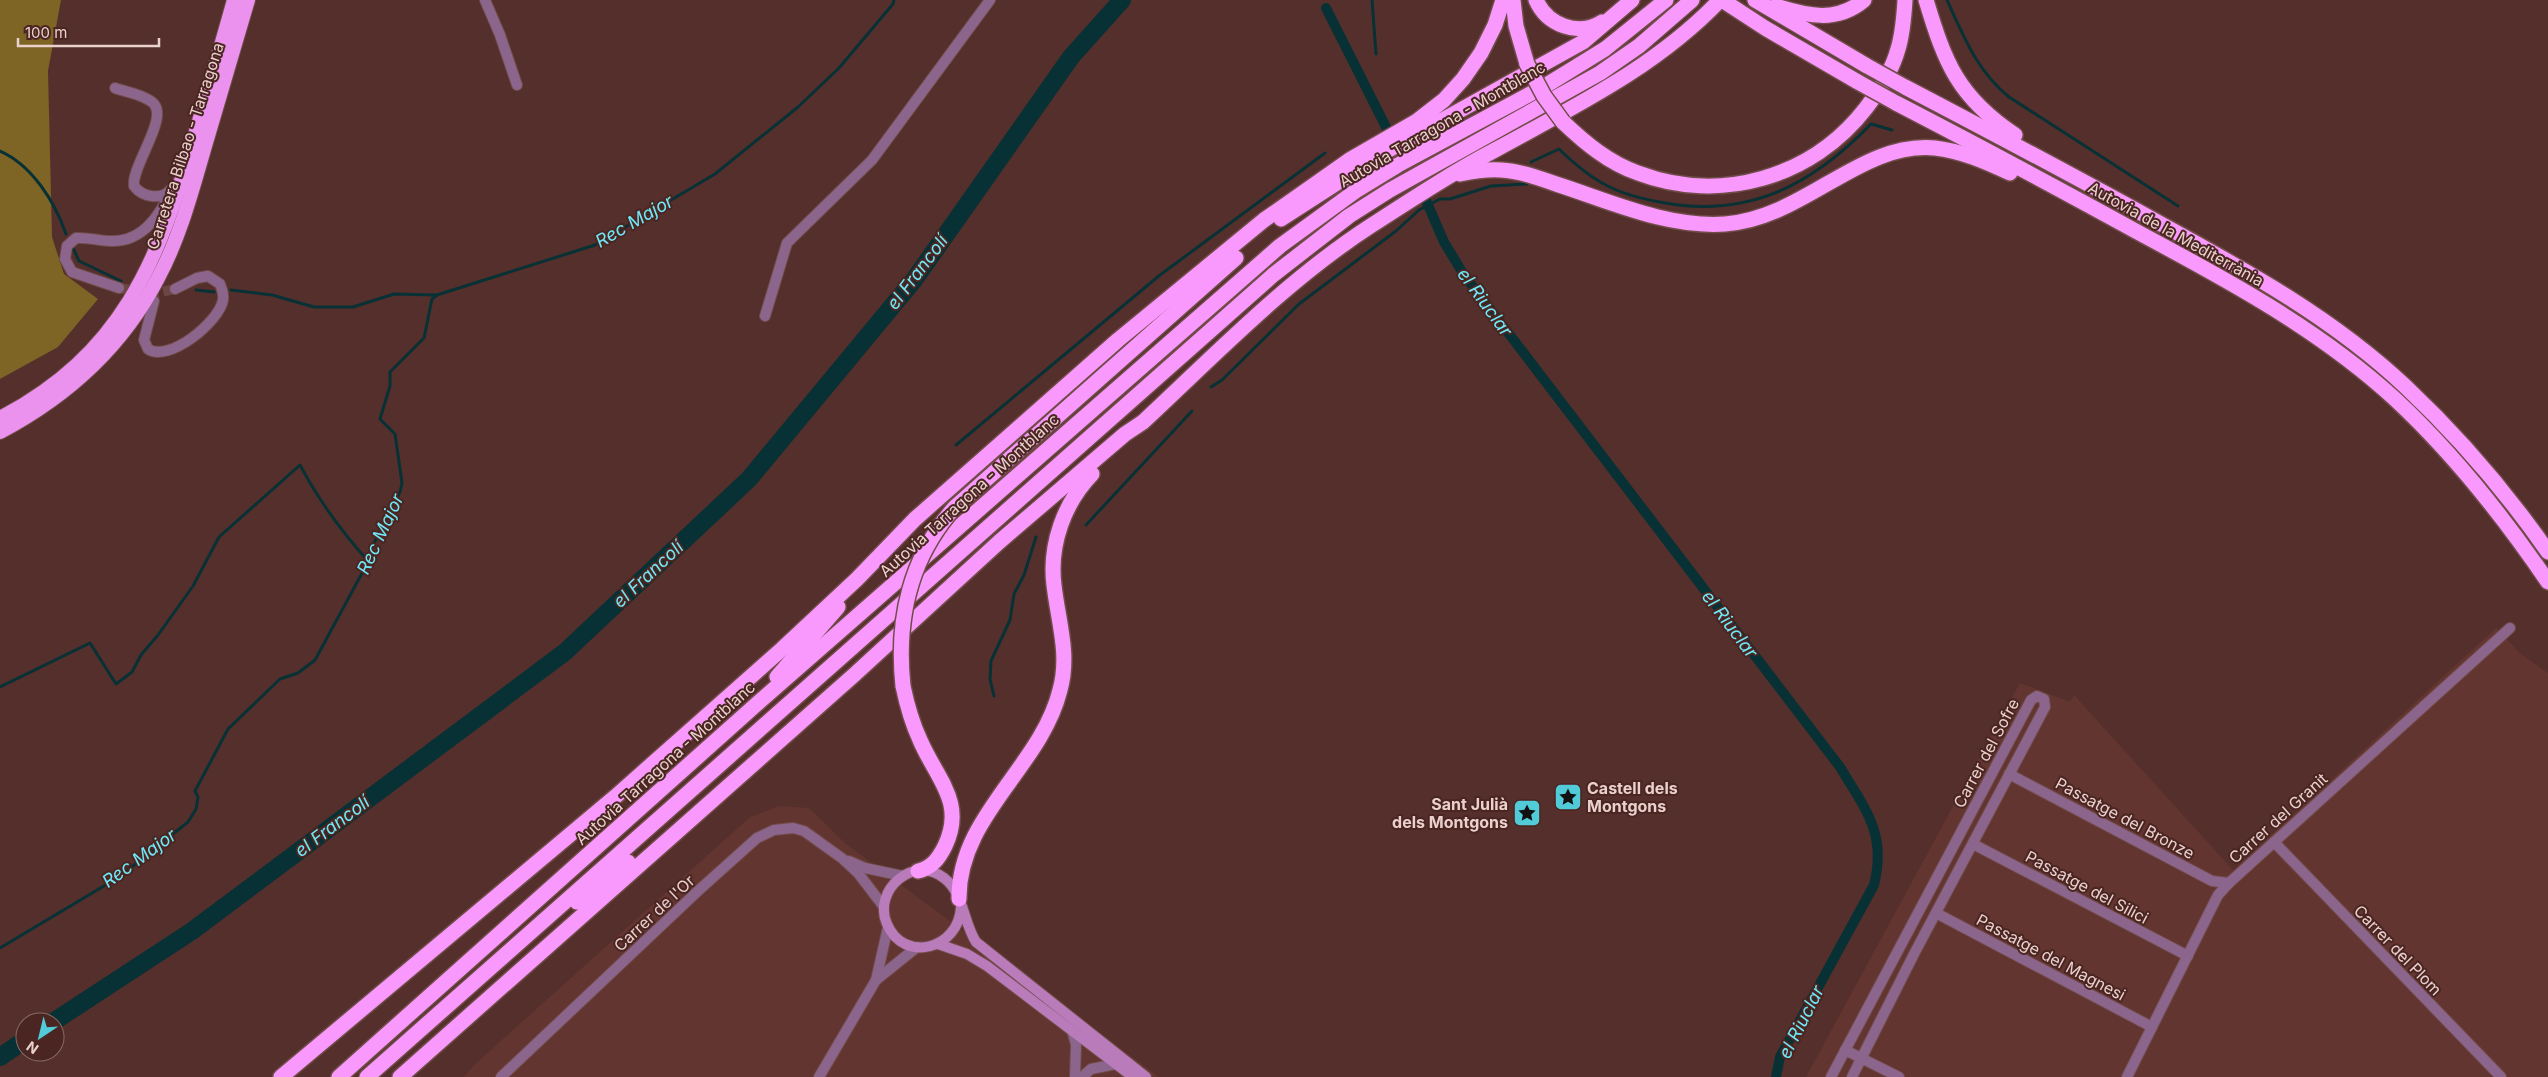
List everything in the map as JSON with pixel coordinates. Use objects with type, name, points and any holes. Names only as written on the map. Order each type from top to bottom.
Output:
[{"type":"highway","points":[[231,36],[234,0]]},
{"type":"highway","points":[[231,36],[248,0]]},
{"type":"highway","points":[[281,1077],[615,797],[782,649],[857,579],[915,519],[1124,334],[1217,261],[1264,220],[1351,159],[1417,121],[1444,100],[1463,79],[1481,53],[1495,25],[1503,0]]},
{"type":"highway","points":[[1513,0],[1516,26],[1527,64],[1544,96],[1563,122],[1596,150],[1616,163],[1659,180],[1699,186],[1722,186],[1743,184],[1781,172],[1799,165],[1832,144],[1872,101],[1891,68],[1898,50],[1905,0]]},
{"type":"highway","points":[[1536,0],[1547,16],[1562,26],[1572,28],[1597,26],[1617,14]]},
{"type":"highway","points":[[1217,261],[1377,156],[1583,42],[1632,0]]},
{"type":"highway","name":"Autovia Tarragona - Montblanc","points":[[339,1077],[759,702],[1280,246],[1349,196],[1398,165],[1545,86],[1605,49],[1666,0]]},
{"type":"highway","name":"Autovia Tarragona - Montblanc","points":[[367,1077],[526,937],[544,918],[1273,275],[1349,216],[1430,166],[1593,78],[1658,30],[1692,0]]},
{"type":"highway","points":[[1756,0],[1794,12],[1818,17],[1842,13],[1864,0]]},
{"type":"highway","name":"Autovia de la Mediterrània","points":[[1756,0],[1867,66],[2042,159],[2234,265],[2339,332],[2405,386],[2461,442],[2548,552]]},
{"type":"highway","points":[[1926,0],[1944,52],[1960,84],[1982,111],[2023,141],[2042,159]]},
{"type":"highway","points":[[960,903],[959,879],[966,852],[1000,794],[1043,731],[1061,689],[1064,649],[1053,572],[1055,549],[1060,525],[1073,498],[1085,481],[1143,422],[1269,306],[1335,251],[1370,226],[1451,175],[1620,81],[1680,38],[1723,1]]},
{"type":"highway","name":"Autovia de la Mediterrània","points":[[1723,1],[1858,82],[2047,182],[2266,304],[2332,350],[2394,398],[2449,454],[2520,541],[2548,582]]},
{"type":"highway","name":"Carretera Bilbao - Tarragona","points":[[0,418],[34,398],[68,372],[92,349],[122,314],[140,285],[163,236],[231,36]]},
{"type":"highway","name":"Carretera Bilbao - Tarragona","points":[[0,432],[33,413],[63,392],[112,346],[151,292],[173,246],[191,193],[231,36]]},
{"type":"highway","points":[[172,189],[193,144]]},
{"type":"highway","points":[[1451,175],[1488,169],[1504,170],[1659,216],[1707,224],[1744,221],[1779,210],[1868,161],[1907,148],[1952,151],[2018,177],[2047,182]]},
{"type":"highway","points":[[918,871],[931,866],[944,848],[952,824],[952,804],[947,788],[914,728],[903,686],[900,640],[909,591],[927,547],[955,507],[1266,230]]},
{"type":"highway","points":[[154,301],[173,246]]},
{"type":"highway","points":[[999,542],[1017,520],[1097,438],[1108,421]]},
{"type":"highway","points":[[400,1077],[916,619],[999,542],[1125,434],[1143,422]]},
{"type":"highway","points":[[759,702],[773,681],[818,632],[857,579]]},
{"type":"highway","points":[[526,937],[546,926],[713,798]]},
{"type":"main road","points":[[1133,1077],[967,954],[938,944],[917,947],[898,939],[888,927],[884,907],[889,889],[903,876],[918,871],[943,877],[951,884],[960,903],[968,930],[987,952],[1097,1036],[1146,1077]]},
{"type":"main road","points":[[938,944],[954,931],[959,921],[960,903]]},
{"type":"street","points":[[485,0],[500,35],[517,85]]},
{"type":"street","points":[[765,316],[786,243],[872,160],[990,0]]},
{"type":"street","points":[[115,88],[146,98],[156,107],[154,130],[133,182],[137,190],[150,196],[158,203],[160,212]]},
{"type":"street","points":[[150,196],[165,194],[172,189]]},
{"type":"street","points":[[119,288],[72,272],[64,259],[67,246],[76,238],[114,241],[130,238],[144,230],[160,212],[172,189]]},
{"type":"street","points":[[154,301],[144,340],[148,349],[162,353],[179,346],[201,330],[216,313],[223,301],[220,284],[208,276],[197,278],[176,289]]},
{"type":"street","name":"Carrer del Granit","points":[[2127,1077],[2218,895],[2510,628]]},
{"type":"street","name":"Carrer del Sofre","points":[[1831,1077],[2031,700],[2037,696],[2044,699],[2045,707],[1852,1077]]},
{"type":"street","name":"Passatge del Bronze","points":[[2009,774],[2212,881],[2229,883]]},
{"type":"street","name":"Carrer de l'Or","points":[[501,1077],[756,838],[774,830],[793,828],[804,831],[843,859],[858,873],[884,907]]},
{"type":"street","name":"Carrer del Plom","points":[[2274,842],[2500,1077]]},
{"type":"street","name":"Passatge del Silici","points":[[1973,844],[2188,956]]},
{"type":"street","name":"Carrer de l'Or","points":[[843,859],[865,868],[903,876]]},
{"type":"street","name":"Passatge del Magnesi","points":[[1936,913],[2152,1028]]},
{"type":"street","points":[[819,1077],[876,980],[888,927]]},
{"type":"street","points":[[876,980],[917,947]]},
{"type":"street","points":[[1072,1030],[1076,1044],[1074,1077]]},
{"type":"street","points":[[1845,1050],[1898,1077]]},
{"type":"street","points":[[1082,1077],[1091,1069],[1116,1064]]},
{"type":"shaded area","points":[[0,0],[61,0],[48,71],[52,237],[64,274],[98,299],[58,347],[0,379]]},
{"type":"shaded area","points":[[2496,628],[2521,654],[2548,673],[2548,1077],[1806,1077],[2020,683],[2070,702],[2074,695],[2233,870]]},
{"type":"shaded area","points":[[779,806],[809,808],[845,843],[1159,1077],[464,1077],[473,1066],[750,817]]},
{"type":"waterway","name":"Rec Major","points":[[0,948],[119,877],[188,822],[196,809],[198,797],[195,791],[228,729],[280,679],[298,673],[315,660],[367,564],[372,547],[400,492],[402,483],[395,434],[380,419],[390,386],[390,372],[424,338],[432,299],[437,295],[595,245],[715,174],[798,107],[839,68],[893,4],[894,0]]},
{"type":"waterway","name":"el Francolí","points":[[65,1014],[192,931],[565,652],[749,479],[914,280],[1071,57],[1122,0]]},
{"type":"waterway","points":[[1372,0],[1376,54]]},
{"type":"waterway","points":[[1947,0],[1972,53],[1988,76],[2009,97],[2178,206]]},
{"type":"waterway","name":"el Riuclar","points":[[1326,8],[1389,133]]},
{"type":"waterway","points":[[1531,162],[1559,149],[1595,179],[1633,196],[1665,203],[1696,206],[1725,205],[1752,200],[1778,192],[1803,179],[1826,164],[1871,124],[1892,130]]},
{"type":"waterway","points":[[0,151],[22,165],[41,186],[56,210],[66,234]]},
{"type":"waterway","points":[[956,445],[1160,275],[1325,153]]},
{"type":"waterway","points":[[1211,387],[1222,380],[1299,304],[1396,231],[1419,210],[1440,199],[1450,199],[1491,186],[1527,184]]},
{"type":"waterway","name":"el Riuclar","points":[[1425,198],[1444,242],[1464,275],[1840,767],[1871,822],[1876,836],[1878,851],[1874,885],[1780,1057],[1776,1077]]},
{"type":"waterway","points":[[73,248],[79,261],[121,281]]},
{"type":"waterway","points":[[196,290],[214,292]]},
{"type":"waterway","points":[[231,290],[272,295],[314,307],[353,307],[394,294],[437,295]]},
{"type":"waterway","points":[[1086,525],[1192,411]]},
{"type":"waterway","points":[[0,687],[90,643],[116,684],[132,672],[141,655],[158,635],[193,586],[219,537],[300,465],[331,515],[368,561]]},
{"type":"waterway","points":[[994,696],[990,679],[991,661],[1010,620],[1014,594],[1024,575],[1036,537]]},
{"type":"waterway","name":"el Francolí","points":[[0,1057],[15,1047]]},
{"type":"tunnel","points":[[119,288],[152,294],[175,289]]},
{"type":"place","name":"Castell dels Montgons","points":[[1568,797]]},
{"type":"place","name":"Sant Julià dels Montgons","points":[[1527,813]]}]
